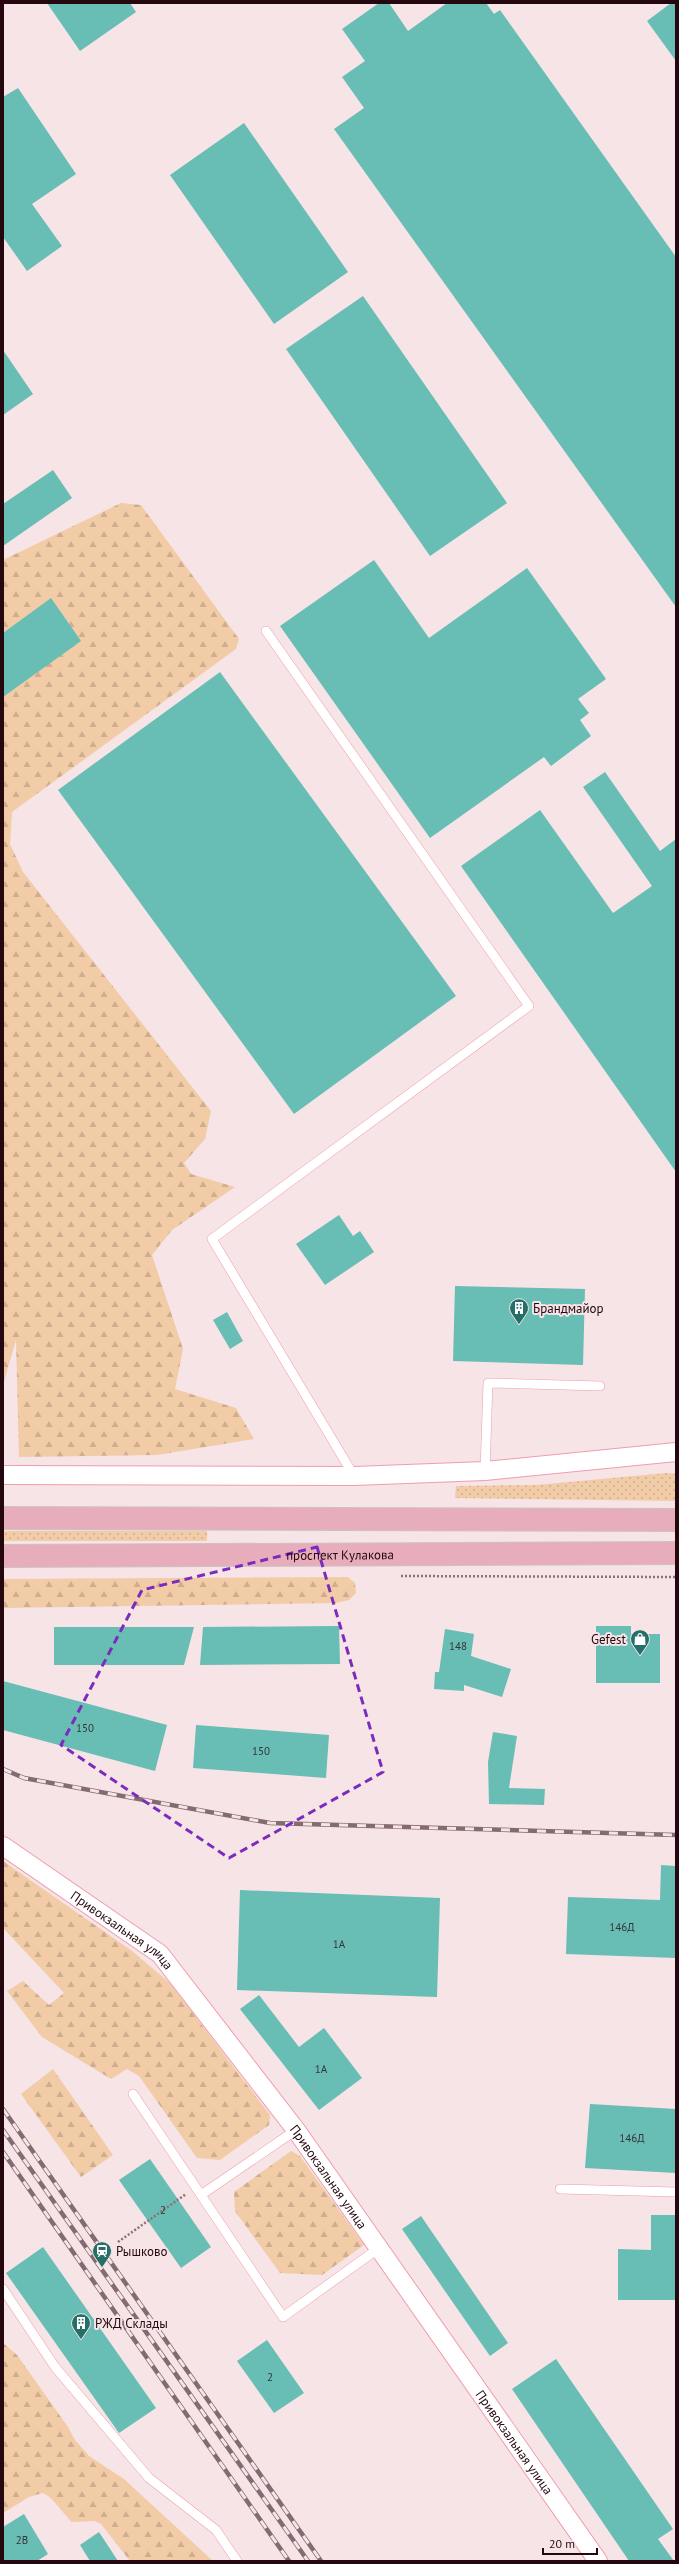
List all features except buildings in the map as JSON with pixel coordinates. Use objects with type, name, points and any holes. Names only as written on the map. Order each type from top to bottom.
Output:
[{"type":"main road","points":[[3,1518],[676,1520]]},
{"type":"main road","name":"проспект Кулакова","points":[[3,1556],[676,1553]]},
{"type":"street","points":[[3,1475],[354,1476],[485,1471],[676,1452]]},
{"type":"street","name":"Привокзальная улица","points":[[3,1846],[160,1954],[296,2130],[598,2561]]},
{"type":"lane","points":[[266,631],[529,1006],[212,1239],[354,1476]]},
{"type":"lane","points":[[485,1471],[488,1383],[600,1386]]},
{"type":"lane","points":[[133,2094],[283,2317],[379,2248]]},
{"type":"lane","points":[[198,2191],[296,2130]]},
{"type":"lane","points":[[560,2188],[676,2192]]},
{"type":"lane","points":[[3,2289],[55,2367],[149,2478],[216,2530],[237,2561]]},
{"type":"path","points":[[118,2242],[198,2191]]},
{"type":"highlighted area","points":[[317,1547],[383,1772],[229,1858],[61,1745],[142,1590]]},
{"type":"green space","points":[[121,503],[141,505],[239,639],[236,649],[12,812],[10,844],[23,872],[211,1111],[205,1139],[184,1163],[191,1174],[235,1187],[172,1230],[152,1255],[183,1349],[175,1389],[236,1408],[254,1439],[157,1455],[19,1457],[16,1340],[3,1385],[3,560]]},
{"type":"green space","points":[[667,1473],[676,1474],[676,1501],[455,1498],[456,1486],[536,1485]]},
{"type":"green space","points":[[3,1531],[207,1531],[207,1541],[3,1541]]},
{"type":"green space","points":[[348,1577],[355,1583],[356,1593],[349,1600],[336,1603],[3,1608],[3,1579]]},
{"type":"green space","points":[[3,1861],[132,1951],[170,1983],[270,2115],[269,2125],[220,2160],[197,2158],[139,2076],[127,2069],[111,2079],[42,2037],[7,1991],[23,1981],[49,2005],[64,1993],[3,1928]]},
{"type":"green space","points":[[53,2069],[113,2155],[81,2177],[21,2094]]},
{"type":"green space","points":[[291,2151],[300,2156],[364,2245],[322,2275],[280,2273],[235,2211],[234,2192]]},
{"type":"green space","points":[[3,2343],[17,2355],[68,2427],[75,2440],[89,2456],[124,2479],[213,2561],[130,2561],[101,2524],[95,2521],[72,2522],[55,2502],[43,2493],[29,2497],[3,2513]]},
{"type":"railway","points":[[3,1769],[24,1778],[270,1823],[676,1835]]},
{"type":"railway","points":[[3,2109],[321,2561]]},
{"type":"railway","points":[[3,2130],[308,2561]]},
{"type":"railway","points":[[3,2152],[289,2561]]},
{"type":"place","name":"Брандмайор","points":[[519,1325]]},
{"type":"place","name":"Gefest","points":[[640,1656]]},
{"type":"place","name":"Рышково","points":[[102,2268]]},
{"type":"place","name":"РЖД Склады","points":[[81,2340]]}]
